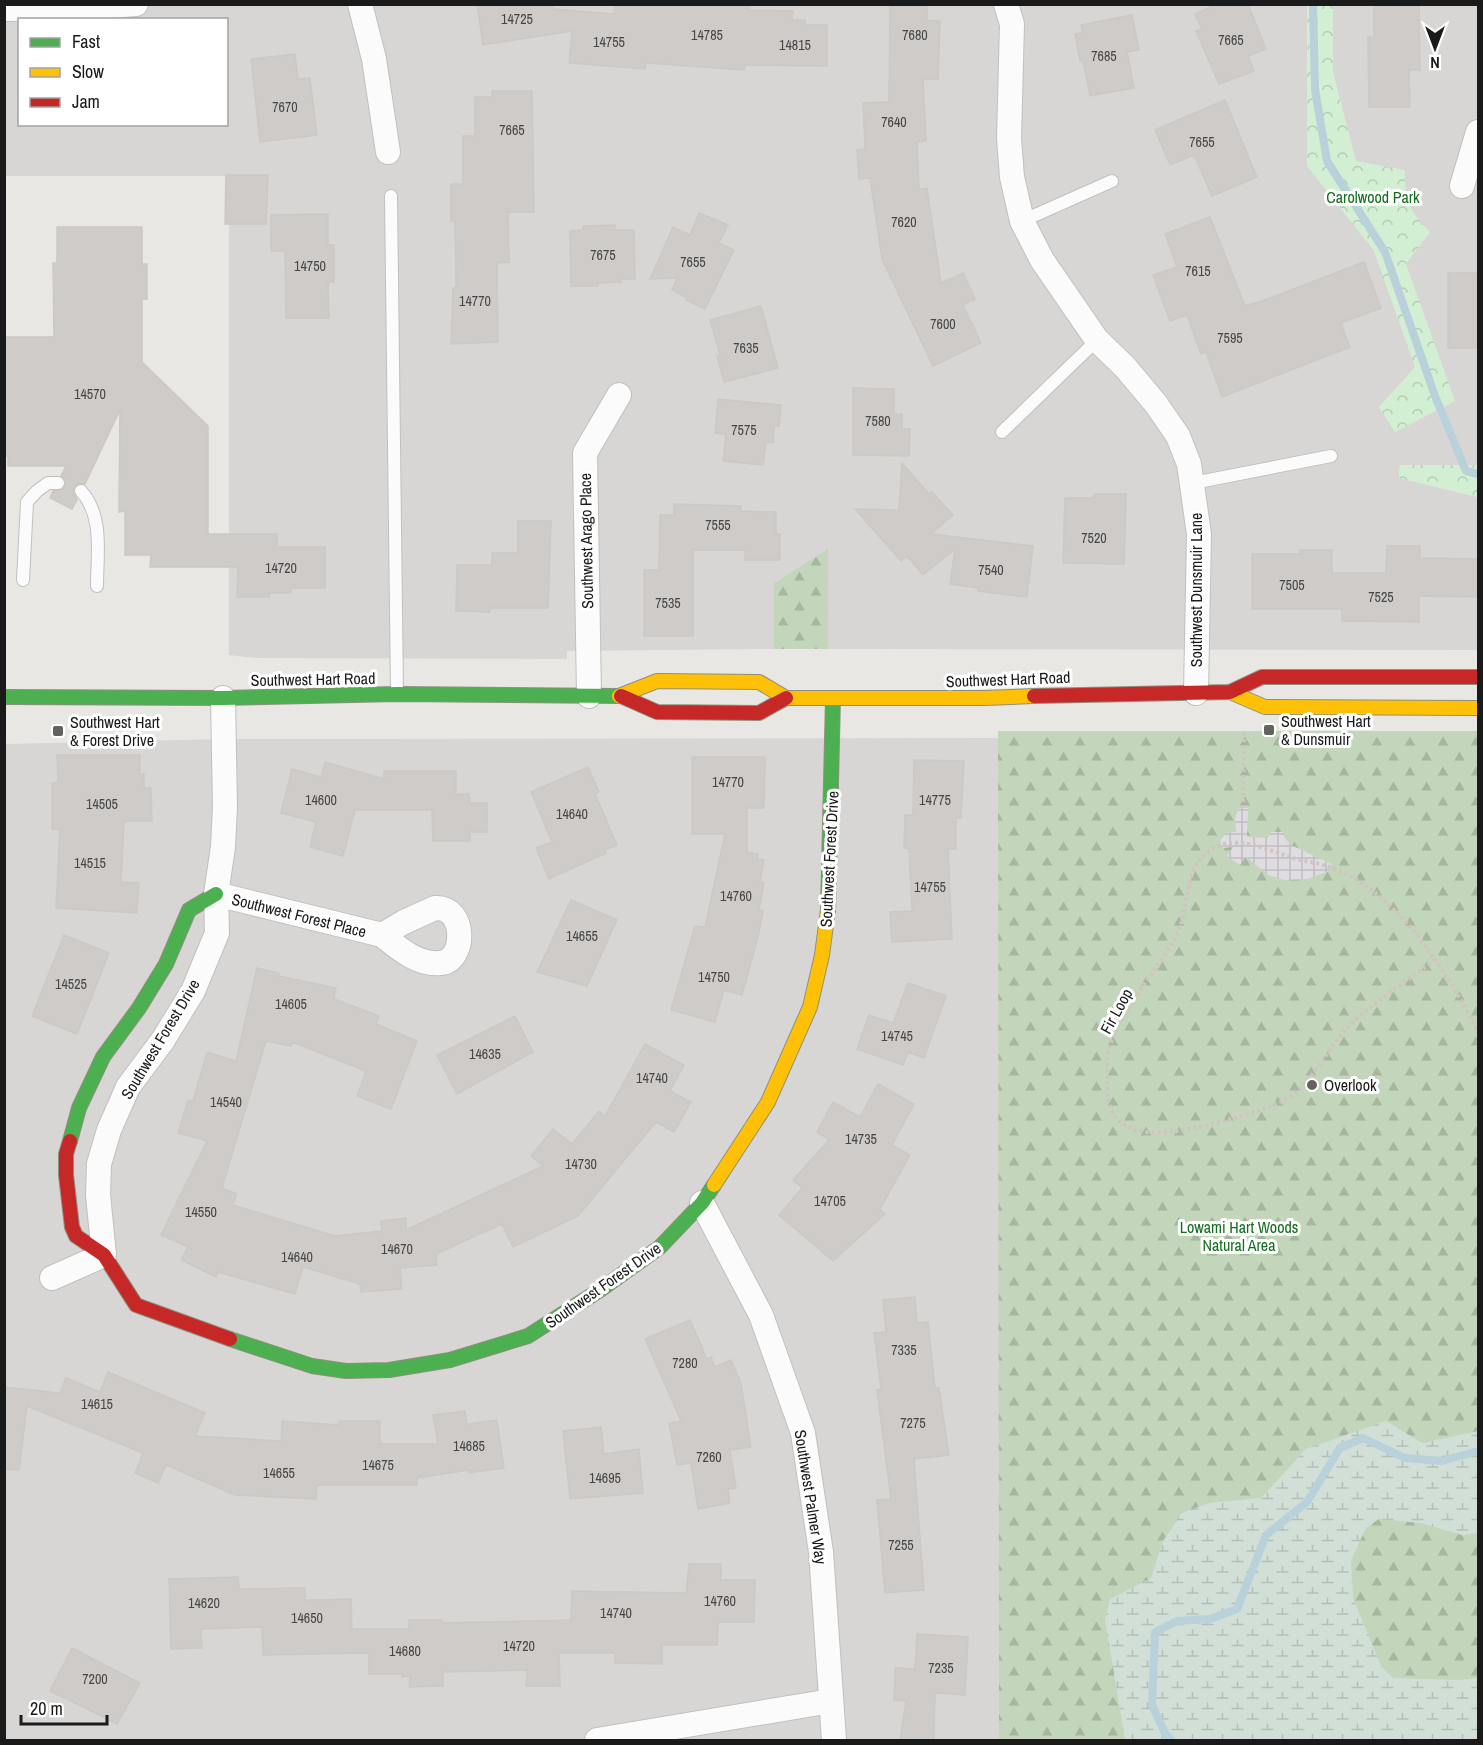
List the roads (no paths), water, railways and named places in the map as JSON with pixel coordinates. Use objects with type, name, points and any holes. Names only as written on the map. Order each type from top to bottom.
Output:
[{"type":"main road","name":"Southwest Hart Road","points":[[621,696],[657,712],[759,713],[786,698],[984,698],[1230,692],[1262,677],[1479,677]]},
{"type":"main road","name":"Southwest Hart Road","points":[[4,697],[223,698],[398,694],[621,696],[657,681],[759,682],[786,698]]},
{"type":"main road","name":"Southwest Hart Road","points":[[1230,692],[1265,707],[1479,708]]},
{"type":"main road","name":"Southwest Forest Drive","points":[[216,894],[189,910],[166,964],[139,1008],[103,1057],[80,1108],[66,1154],[70,1215],[76,1236],[104,1255],[136,1305],[312,1366],[346,1371],[389,1370],[450,1360],[528,1336],[600,1290],[660,1246],[702,1203],[768,1102],[810,1007],[822,955],[828,909],[833,698]]},
{"type":"street","points":[[4,9],[82,8],[136,4]]},
{"type":"street","points":[[360,4],[374,59],[388,152]]},
{"type":"street","name":"Southwest Dunsmuir Lane","points":[[1006,4],[1012,24],[1009,139],[1012,177],[1022,221],[1042,260],[1097,340],[1141,386],[1172,428],[1189,464],[1199,534],[1196,693]]},
{"type":"street","points":[[1462,186],[1479,132]]},
{"type":"street","name":"Southwest Arago Place","points":[[589,696],[585,453],[619,395]]},
{"type":"street","name":"Southwest Forest Drive","points":[[104,1255],[98,1195],[99,1164],[109,1130],[128,1087],[163,1040],[193,991],[217,933],[216,894],[223,847],[225,807],[223,698]]},
{"type":"street","name":"Southwest Forest Place","points":[[216,894],[382,935]]},
{"type":"street","name":"Southwest Palmer Way","points":[[702,1203],[761,1315],[803,1432],[821,1552],[834,1740]]},
{"type":"street","points":[[52,1278],[104,1255]]},
{"type":"street","points":[[597,1740],[831,1701]]},
{"type":"lane","points":[[1022,221],[1112,181]]},
{"type":"lane","points":[[392,196],[398,694]]},
{"type":"lane","points":[[1002,432],[1097,340]]},
{"type":"lane","points":[[1193,483],[1331,456]]},
{"type":"lane","points":[[23,580],[27,502],[48,483],[58,483]]},
{"type":"lane","points":[[81,491],[88,499],[97,531],[97,586]]},
{"type":"waterway","points":[[1313,4],[1315,89],[1327,161],[1385,252],[1435,396],[1466,471],[1478,474]]},
{"type":"waterway","points":[[1171,1740],[1165,1733],[1152,1705],[1155,1632],[1177,1621],[1210,1619],[1237,1609],[1266,1535],[1307,1502],[1340,1448],[1363,1438],[1405,1458],[1442,1461],[1478,1451]]},
{"type":"place","name":"Southwest Hart & Dunsmuir","points":[[1269,730]]},
{"type":"place","name":"Southwest Hart & Forest Drive","points":[[58,731]]},
{"type":"place","name":"Overlook","points":[[1312,1085]]},
{"type":"park label","name":"Carolwood Park","points":[[1373,197]]},
{"type":"park label","name":"Lowami Hart Woods Natural Area","points":[[1239,1236]]}]
